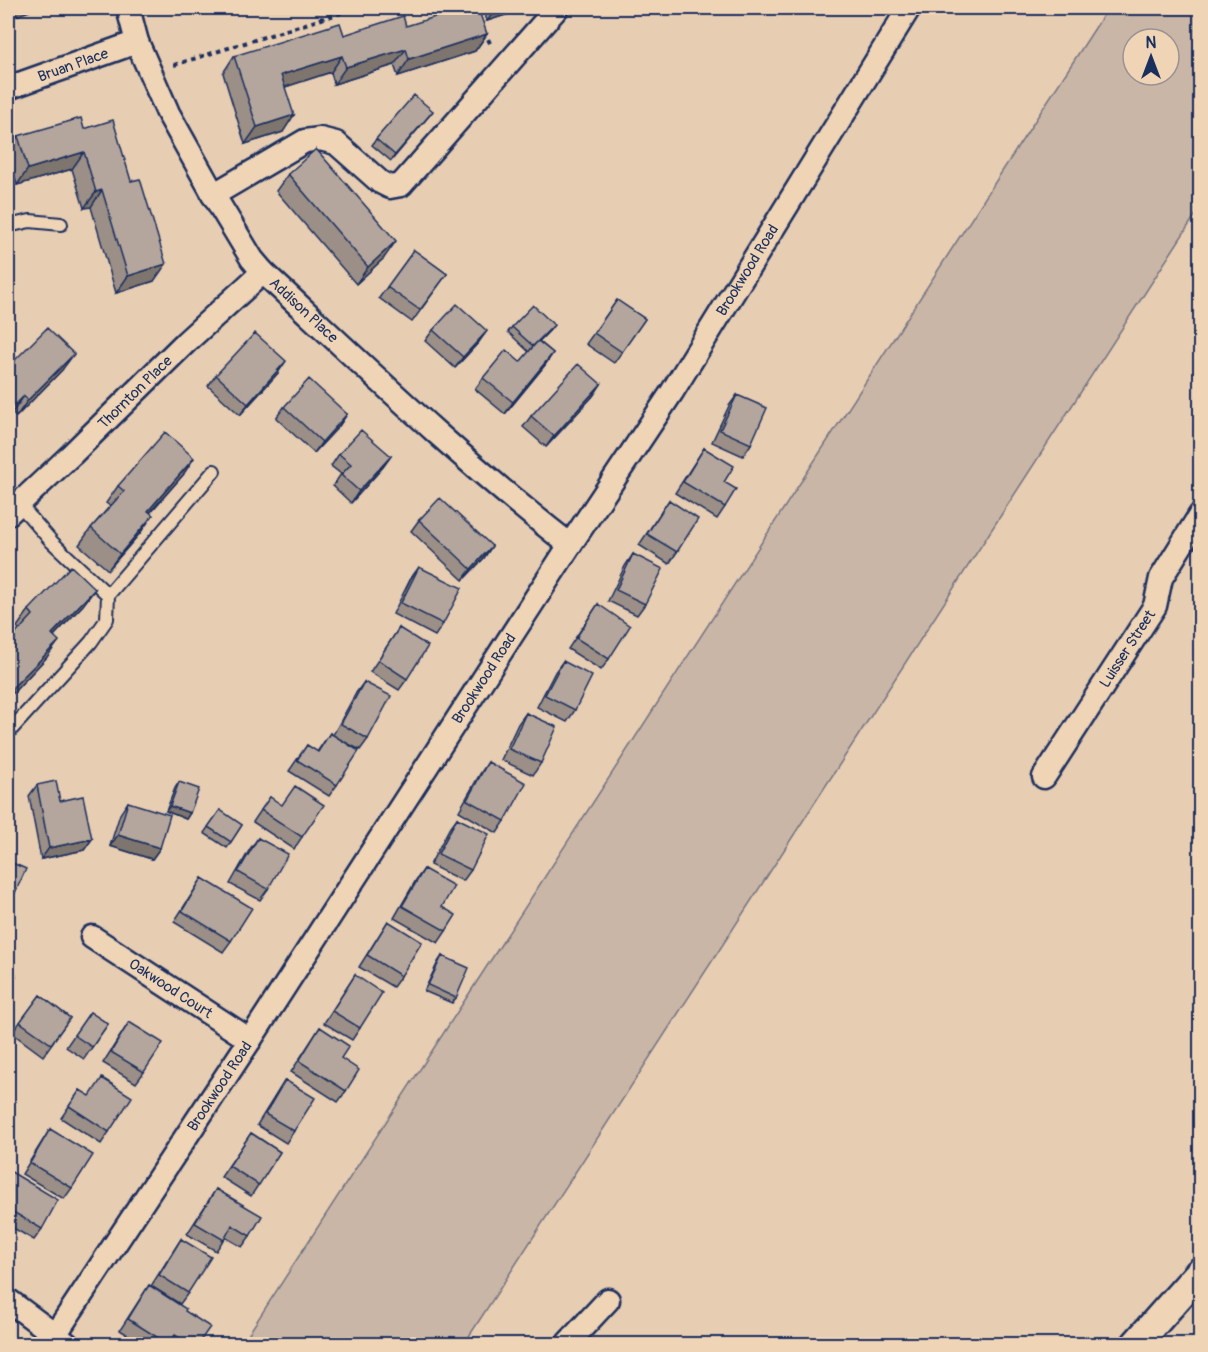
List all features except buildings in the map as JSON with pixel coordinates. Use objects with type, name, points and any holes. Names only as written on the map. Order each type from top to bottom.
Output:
[{"type":"street","name":"Addison Place","points":[[128,8],[137,42],[168,113],[213,195],[252,259],[263,272],[438,434],[504,492],[570,545]]},
{"type":"street","points":[[213,195],[305,141],[320,140],[336,143],[380,182],[390,187],[401,185],[557,8]]},
{"type":"street","name":"Brookwood Road","points":[[57,1341],[570,545],[672,392],[909,8]]},
{"type":"street","name":"Bruan Place","points":[[8,88],[137,42]]},
{"type":"street","name":"Thornton Place","points":[[13,509],[186,342],[263,272]]},
{"type":"street","name":"Luisser Street","points":[[1044,777],[1155,606],[1161,578],[1200,515]]},
{"type":"street","name":"Oakwood Court","points":[[92,937],[250,1040]]},
{"type":"street","points":[[1136,1344],[1200,1272]]},
{"type":"street","points":[[8,1300],[57,1341]]},
{"type":"street","points":[[567,1344],[608,1300]]},
{"type":"lane","points":[[8,226],[30,221],[61,224]]},
{"type":"lane","points":[[8,733],[91,642],[107,619],[108,595],[214,471]]},
{"type":"lane","points":[[13,509],[108,595]]},
{"type":"path","points":[[317,8],[321,19]]},
{"type":"path","points":[[150,73],[357,8]]},
{"type":"path","points":[[481,24],[491,45],[509,62]]},
{"type":"shaded area","points":[[1108,8],[1200,8],[1200,208],[464,1344],[242,1344]]}]
